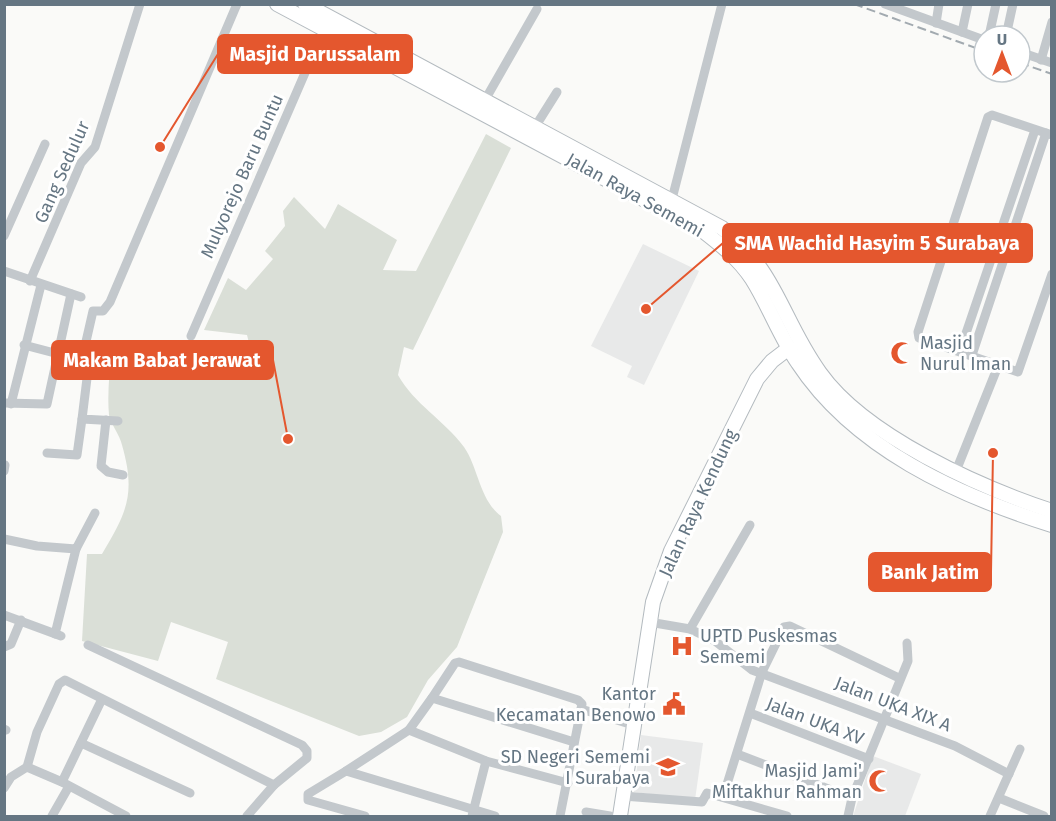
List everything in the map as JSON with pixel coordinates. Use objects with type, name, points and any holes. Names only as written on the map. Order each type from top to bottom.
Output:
[{"type":"main road","name":"Jalan Raya Sememi","points":[[277,4],[322,34],[485,100],[506,118],[535,127],[722,228],[751,254],[772,284],[808,356],[833,390],[880,428],[1000,499],[1052,525]]},
{"type":"main road","name":"Jalan Raya Sememi","points":[[305,4],[407,67],[506,118],[712,238],[751,278],[789,348],[828,403],[879,446],[954,485],[1052,511]]},
{"type":"main road","name":"Jalan Raya Kendung","points":[[620,816],[633,725],[643,680],[649,622],[671,551],[757,379],[772,361],[789,348]]},
{"type":"street","name":"Gang Sedulur","points":[[30,281],[81,163],[93,150],[99,137],[140,4]]},
{"type":"street","points":[[82,359],[93,311],[103,310],[132,250],[237,4]]},
{"type":"street","name":"Jalan Raya Sememi","points":[[672,200],[722,4]]},
{"type":"street","points":[[936,23],[939,4]]},
{"type":"street","points":[[962,32],[968,4]]},
{"type":"street","points":[[992,24],[996,4]]},
{"type":"street","points":[[1009,24],[1013,4]]},
{"type":"street","points":[[890,5],[972,36]]},
{"type":"street","points":[[485,100],[537,9]]},
{"type":"street","points":[[1041,60],[1052,22]]},
{"type":"street","name":"Mulyorejo Baru Buntu","points":[[191,336],[322,34]]},
{"type":"street","points":[[1032,57],[1052,63]]},
{"type":"street","points":[[535,127],[557,92]]},
{"type":"street","points":[[972,355],[1050,133],[992,116],[987,119],[918,334],[919,338],[972,355],[1016,373],[1019,371],[1052,274]]},
{"type":"street","points":[[960,351],[1035,130]]},
{"type":"street","points":[[4,236],[45,144]]},
{"type":"street","points":[[996,248],[1007,250]]},
{"type":"street","points":[[4,271],[81,297]]},
{"type":"street","points":[[41,285],[8,403],[47,404],[71,294]]},
{"type":"street","points":[[24,345],[82,359],[90,366],[77,455],[48,453]]},
{"type":"street","points":[[956,471],[998,366]]},
{"type":"street","points":[[82,419],[118,421]]},
{"type":"street","points":[[106,420],[101,466],[108,472],[123,475]]},
{"type":"street","points":[[4,465],[4,471]]},
{"type":"street","points":[[4,615],[58,635],[76,549],[86,535],[94,513]]},
{"type":"street","points":[[690,629],[750,525]]},
{"type":"street","points":[[4,538],[37,546],[76,549]]},
{"type":"street","points":[[5,649],[11,644],[21,620]]},
{"type":"street","name":"Jalan UKA XIX A","points":[[649,622],[690,629],[716,641],[735,659],[752,670],[955,746],[1009,774]]},
{"type":"street","name":"Jalan UKA XIX A","points":[[762,672],[782,629],[786,626],[899,678]]},
{"type":"street","points":[[848,816],[852,798],[886,719],[899,678],[908,661],[907,643]]},
{"type":"street","points":[[88,645],[302,745],[307,751],[307,758],[274,785],[247,816]]},
{"type":"street","points":[[365,816],[308,801],[308,794],[409,730],[455,663],[578,700],[582,704],[560,816]]},
{"type":"street","points":[[723,797],[762,672]]},
{"type":"street","points":[[4,788],[11,777],[27,767],[37,732],[61,682],[69,681],[274,785]]},
{"type":"street","points":[[432,698],[574,742]]},
{"type":"street","points":[[52,816],[81,743],[102,699]]},
{"type":"street","points":[[581,709],[633,725]]},
{"type":"street","name":"Jalan UKA XV","points":[[750,713],[868,759]]},
{"type":"street","points":[[409,730],[486,761],[568,783]]},
{"type":"street","points":[[81,743],[189,793]]},
{"type":"street","points":[[990,816],[1020,749]]},
{"type":"street","points":[[737,754],[852,798]]},
{"type":"street","points":[[473,813],[486,761]]},
{"type":"street","points":[[27,767],[126,816]]},
{"type":"street","points":[[346,771],[473,813],[495,816]]},
{"type":"street","points":[[623,796],[702,802],[707,793],[723,797],[758,812],[787,816]]},
{"type":"street","points":[[999,798],[1044,816]]},
{"type":"street","points":[[586,812],[610,816]]},
{"type":"shaded area","points":[[486,134],[511,148],[413,350],[404,347],[398,375],[412,395],[448,428],[464,447],[488,501],[501,516],[503,532],[457,647],[428,680],[407,717],[381,732],[359,736],[216,679],[228,642],[171,622],[158,661],[82,641],[87,554],[102,554],[118,526],[127,502],[126,462],[122,445],[109,415],[111,350],[257,375],[247,335],[204,330],[228,278],[246,290],[273,259],[265,251],[285,226],[283,211],[294,197],[325,229],[338,204],[397,240],[383,270],[416,271]]},
{"type":"shaded area","points":[[643,244],[699,271],[644,385],[627,377],[632,366],[591,346]]},
{"type":"shaded area","name":"SD Negeri Sememi I Surabaya","points":[[641,735],[703,743],[695,800],[634,792]]},
{"type":"shaded area","points":[[873,756],[921,774],[905,816],[853,816]]},
{"type":"railway","points":[[854,4],[972,47]]},
{"type":"railway","points":[[1032,67],[1052,74]]},
{"type":"place","name":"Masjid Darussalam","points":[[160,147]]},
{"type":"place","name":"SMA Wachid Hasyim 5 Surabaya","points":[[646,309]]},
{"type":"place","name":"Masjid Nurul Iman","points":[[902,353]]},
{"type":"place","name":"Makam Babat Jerawat","points":[[288,439]]},
{"type":"place","name":"Bank Jatim","points":[[993,453]]},
{"type":"place","name":"UPTD Puskesmas Sememi","points":[[682,646]]},
{"type":"place","name":"Kantor Kecamatan Benowo","points":[[674,704]]},
{"type":"place","name":"SD Negeri Sememi I Surabaya","points":[[668,767]]},
{"type":"place","name":"Masjid Jami' Miftakhur Rahman","points":[[880,781]]}]
